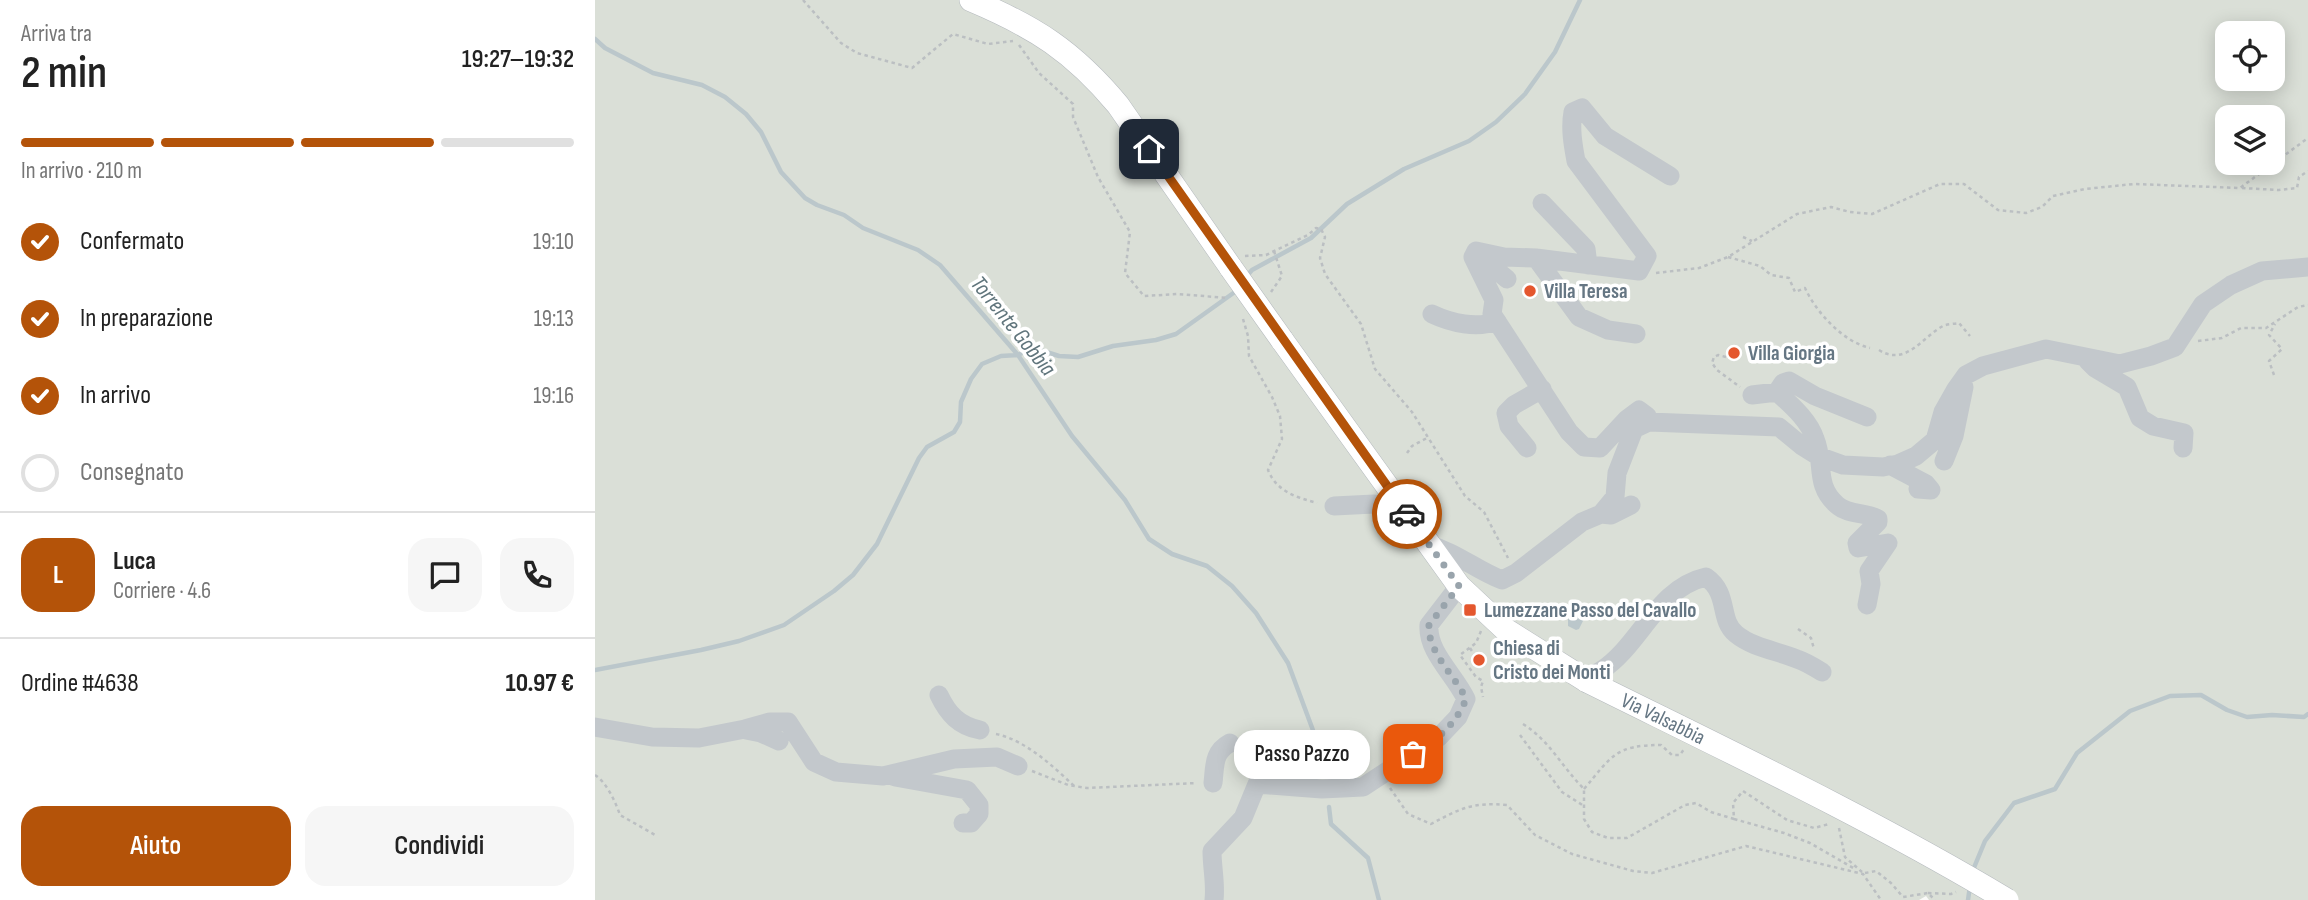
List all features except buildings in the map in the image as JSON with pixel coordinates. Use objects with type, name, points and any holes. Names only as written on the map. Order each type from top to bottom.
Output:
[{"type":"main road","name":"Via Valsabbia","points":[[971,0],[1013,18],[1051,41],[1080,63],[1118,105],[1283,340],[1320,402],[1459,586],[1506,630],[1585,679],[1773,774],[2007,900]]},
{"type":"street","points":[[1649,422],[1647,416],[1639,410],[1599,448],[1584,447],[1569,432],[1492,314],[1494,300],[1473,257],[1476,251],[1504,257],[1535,258],[1639,271],[1647,256],[1576,161],[1573,111],[1582,108],[1605,136],[1670,176]]},
{"type":"street","points":[[1542,203],[1585,249],[1588,265]]},
{"type":"street","points":[[1483,253],[1507,279]]},
{"type":"street","points":[[1535,258],[1579,317],[1608,330],[1636,334]]},
{"type":"street","points":[[2120,364],[2175,347],[2203,304],[2231,285],[2262,271],[2308,267]]},
{"type":"street","points":[[1432,314],[1462,323],[1486,326],[1497,321]]},
{"type":"street","points":[[1429,545],[1447,549],[1486,574],[1502,580],[1516,573],[1582,522],[1601,514],[1615,497],[1617,473],[1634,429],[1649,422],[1779,427],[1818,456],[1843,466],[1890,465],[1916,456],[1935,440],[1943,412],[1966,375],[1983,366],[2046,349],[2126,367],[2152,370]]},
{"type":"street","points":[[2082,355],[2095,368],[2127,387],[2140,418],[2153,426],[2185,433],[2183,448]]},
{"type":"street","points":[[1944,461],[1954,436],[1966,375]]},
{"type":"street","points":[[1777,392],[1783,383],[1789,381],[1847,411],[1867,417]]},
{"type":"street","points":[[1527,448],[1509,426],[1506,413],[1514,405],[1542,389]]},
{"type":"street","points":[[1752,394],[1777,392]]},
{"type":"street","points":[[1777,392],[1801,417],[1815,439],[1822,486],[1836,504],[1844,510],[1878,519],[1878,523],[1857,543],[1858,548],[1888,543],[1869,571],[1871,584],[1867,605]]},
{"type":"street","points":[[1890,465],[1926,484],[1931,490],[1918,489]]},
{"type":"street","points":[[1334,506],[1374,504]]},
{"type":"street","points":[[1601,514],[1611,515],[1632,506]]},
{"type":"street","points":[[1585,679],[1602,671],[1619,655],[1661,605],[1691,580],[1706,577],[1717,585],[1727,621],[1735,633],[1760,647],[1805,662],[1822,672]]},
{"type":"street","points":[[1214,900],[1216,887],[1212,873],[1212,851],[1243,818],[1257,784],[1322,789],[1363,787],[1439,737],[1458,717],[1466,699],[1460,685],[1429,639],[1429,625],[1437,607],[1459,586]]},
{"type":"street","points":[[939,695],[946,711],[964,727],[980,730]]},
{"type":"street","points":[[595,727],[652,737],[699,738],[770,722],[788,722],[814,762],[836,772],[883,776],[967,790],[979,805],[979,814],[971,822],[963,823]]},
{"type":"street","points":[[745,729],[779,741]]},
{"type":"street","points":[[1213,783],[1216,755],[1230,743]]},
{"type":"street","points":[[883,776],[954,759],[997,757],[1018,766]]},
{"type":"path","points":[[803,0],[841,43],[857,53],[912,68],[953,34],[988,44],[1011,40],[1020,46],[1039,73],[1073,104],[1073,117],[1098,177],[1130,232],[1125,273],[1144,296],[1226,296],[1234,303]]},
{"type":"path","points":[[2240,188],[2308,138]]},
{"type":"path","points":[[1639,271],[1663,274],[1699,268],[1728,257],[1797,214],[1831,207],[1872,214],[1940,184],[1964,184],[1998,210],[2026,213],[2042,206],[2053,196],[2085,189],[2134,184],[2279,190],[2297,188],[2299,177],[2308,171]]},
{"type":"path","points":[[1228,263],[1253,255],[1266,256],[1308,235],[1316,228],[1321,229],[1325,237],[1320,258],[1325,274],[1361,324],[1374,369],[1412,412],[1465,496],[1484,512],[1516,573]]},
{"type":"path","points":[[1743,237],[1752,241]]},
{"type":"path","points":[[1274,251],[1282,276]]},
{"type":"path","points":[[1728,257],[1760,266],[1771,275],[1789,278],[1795,292],[1805,288],[1814,303],[1839,331],[1860,346],[1870,348]]},
{"type":"path","points":[[2175,347],[2222,338],[2241,328],[2266,328],[2298,307],[2308,305]]},
{"type":"path","points":[[1241,310],[1248,336],[1249,356],[1280,416],[1282,439],[1268,470],[1269,475],[1284,492],[1334,506]]},
{"type":"path","points":[[2274,375],[2269,361],[2282,349],[2269,335],[2276,321]]},
{"type":"path","points":[[1879,350],[1886,354],[1902,354],[1917,348],[1943,326],[1959,323],[1970,336]]},
{"type":"path","points":[[1726,357],[1714,357],[1713,363],[1717,370],[1752,394]]},
{"type":"path","points":[[1407,453],[1412,446],[1427,438]]},
{"type":"path","points":[[1481,632],[1476,643],[1460,655],[1476,677],[1483,681],[1482,687]]},
{"type":"path","points":[[1469,648],[1475,656]]},
{"type":"path","points":[[1523,724],[1545,740],[1567,772],[1584,789]]},
{"type":"path","points":[[1520,735],[1562,792],[1584,806]]},
{"type":"path","points":[[1690,741],[1679,755],[1672,755],[1661,745],[1639,745],[1615,752],[1584,789],[1584,819],[1593,832],[1608,838],[1627,838],[1685,805],[1696,803],[1711,812],[1810,843],[1863,874]]},
{"type":"path","points":[[1018,766],[1087,788],[1213,783]]},
{"type":"path","points":[[595,775],[602,780],[616,803],[619,815],[657,836]]},
{"type":"path","points":[[1381,775],[1408,814],[1431,824],[1456,811],[1482,803],[1507,805],[1535,835],[1572,853],[1633,872],[1652,873],[1746,846],[1863,874],[1876,871],[1891,883],[1902,899],[1928,894],[1951,894],[1961,889]]},
{"type":"path","points":[[1069,782],[1074,786]]},
{"type":"path","points":[[1734,819],[1733,803],[1749,786]]},
{"type":"path","points":[[1743,791],[1787,820],[1814,828],[1829,824],[1839,828],[1845,857],[1863,874],[1881,900]]},
{"type":"path","points":[[1928,894],[1935,900]]},
{"type":"shaded area","points":[[595,0],[2308,0],[2308,900],[1929,900],[1926,896],[1919,900],[595,900]]},
{"type":"shaded area","points":[[1574,608],[1582,608],[1586,615],[1576,630],[1568,626],[1568,619]]},
{"type":"waterway","points":[[1245,278],[1252,270],[1311,238],[1347,204],[1404,169],[1469,141],[1496,122],[1525,94],[1555,52],[1580,0]]},
{"type":"waterway","name":"Torrente Gobbia","points":[[595,39],[605,48],[653,73],[702,85],[725,97],[746,114],[761,132],[781,172],[805,198],[844,215],[863,228],[918,250],[940,265],[1018,355],[1072,436],[1125,500],[1149,539],[1172,554],[1207,566],[1232,586],[1256,613],[1288,663],[1314,733]]},
{"type":"waterway","points":[[595,670],[739,641],[784,625],[834,591],[853,575],[877,544],[927,447],[954,432],[960,422],[961,402],[971,379],[982,364],[1001,356],[1018,355],[1028,350],[1037,349],[1059,356],[1078,357],[1113,346],[1156,340],[1176,334],[1239,289]]},
{"type":"waterway","points":[[1973,870],[1985,841],[2014,803],[2055,789],[2077,753],[2130,711],[2170,696],[2201,695],[2227,710],[2247,717],[2304,717],[2308,714]]},
{"type":"waterway","points":[[1329,807],[1331,824],[1368,858],[1379,900]]},
{"type":"waterway","points":[[1968,900],[1970,886]]},
{"type":"way so far","points":[[1407,514],[1459,586],[1429,625],[1429,639],[1460,685],[1466,699],[1458,717],[1448,729],[1413,754]]},
{"type":"place","name":"Villa Teresa","points":[[1530,291]]},
{"type":"place","name":"Villa Giorgia","points":[[1734,353]]},
{"type":"place","name":"Lumezzane Passo del Cavallo","points":[[1470,610]]},
{"type":"place","name":"Chiesa di Cristo dei Monti","points":[[1479,660]]},
{"type":"place","name":"Passo Pazzo","points":[[1413,754]]},
{"type":"route","points":[[1149,149],[1224,259],[1407,514]]}]
